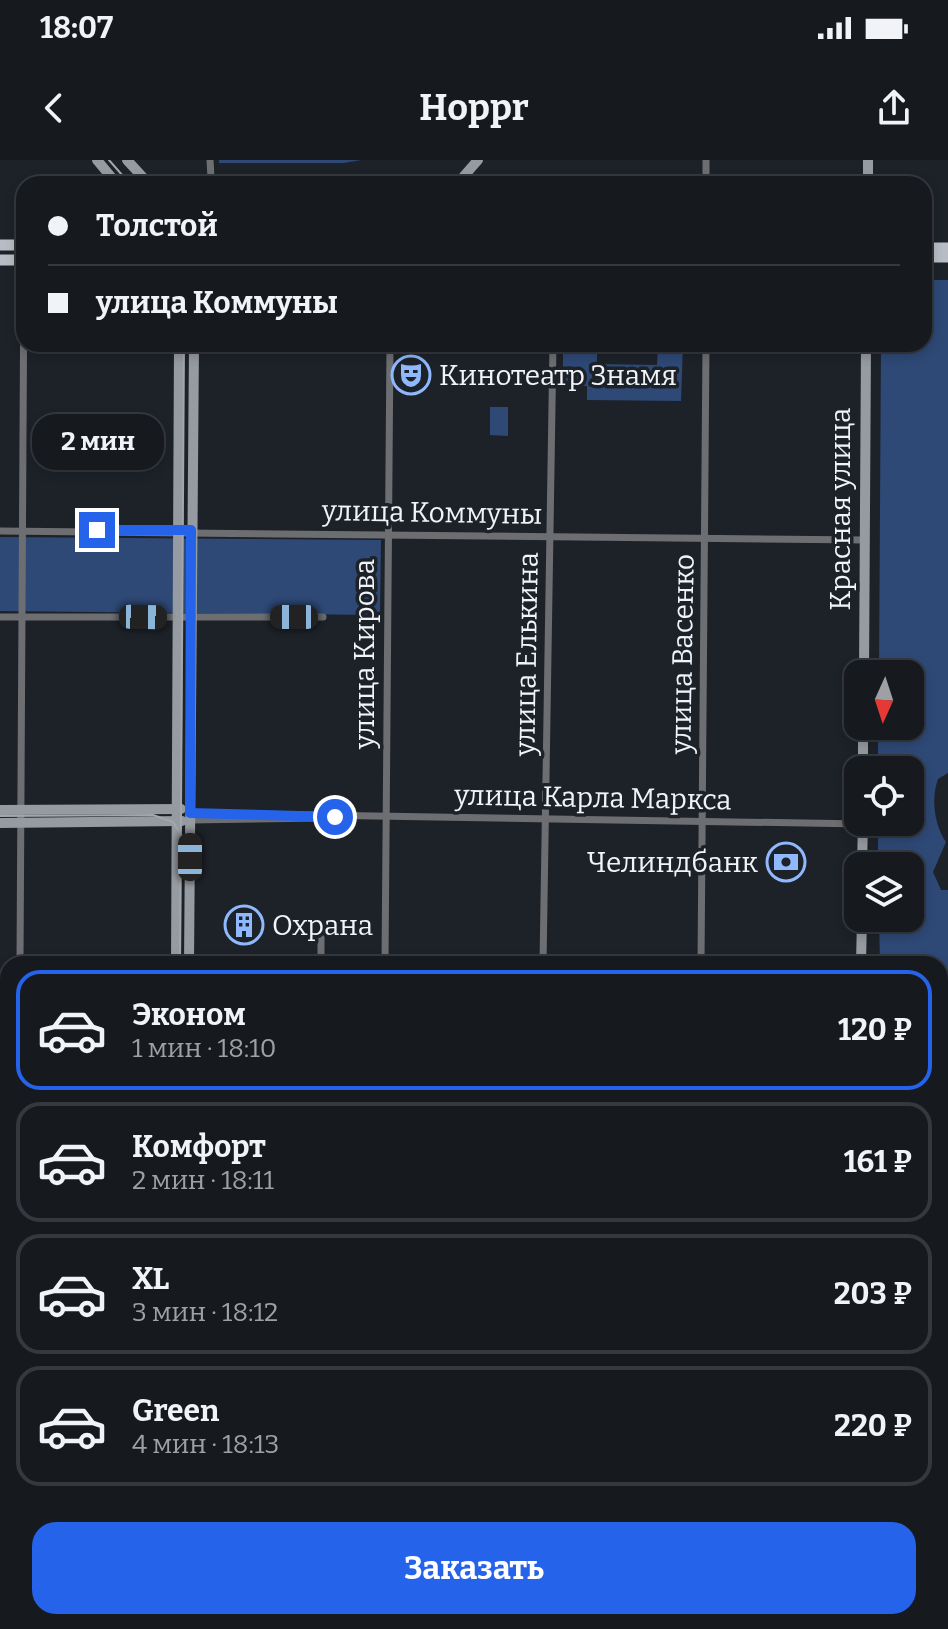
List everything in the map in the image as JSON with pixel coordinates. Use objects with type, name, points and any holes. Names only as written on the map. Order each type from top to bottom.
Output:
[{"type":"main road","points":[[97,160],[110,176]]},
{"type":"main road","points":[[127,160],[142,176]]},
{"type":"main road","points":[[464,176],[478,160]]},
{"type":"main road","points":[[176,956],[179,352]]},
{"type":"main road","points":[[189,956],[194,352]]},
{"type":"main road","name":"Красная улица","points":[[864,660],[866,352]]},
{"type":"main road","name":"улица Карла Маркса","points":[[0,810],[177,808],[190,817]]},
{"type":"main road","name":"улица Карла Маркса","points":[[0,823],[177,821],[190,817]]},
{"type":"main road","points":[[861,956],[862,932]]},
{"type":"street","points":[[20,956],[24,352]]},
{"type":"street","name":"улица Кирова","points":[[385,956],[390,352]]},
{"type":"street","name":"улица Елькина","points":[[543,956],[553,352]]},
{"type":"street","name":"улица Васенко","points":[[701,956],[706,352]]},
{"type":"street","name":"улица Коммуны","points":[[0,531],[191,530],[333,532],[350,537],[389,533],[864,540]]},
{"type":"street","points":[[0,617],[323,617]]},
{"type":"street","name":"улица Карла Маркса","points":[[190,817],[844,823]]},
{"type":"street","points":[[321,936],[321,956]]},
{"type":"shaded area","points":[[219,160],[361,160],[344,163],[219,163]]},
{"type":"shaded area","points":[[932,280],[948,280],[948,773],[938,779],[935,794],[936,820],[946,842],[933,872],[941,890],[948,890],[948,956],[880,956],[879,932],[924,932],[924,852],[878,852],[878,836],[924,836],[924,756],[878,756],[878,740],[924,740],[924,660],[879,660],[881,352],[932,352]]},
{"type":"shaded area","points":[[563,352],[597,352],[597,364],[657,365],[658,352],[683,352],[681,401],[587,400],[587,386],[563,385]]},
{"type":"shaded area","points":[[490,407],[508,407],[508,436],[490,435]]},
{"type":"shaded area","points":[[0,537],[381,540],[380,615],[0,611]]},
{"type":"tram line","points":[[109,160],[123,176]]},
{"type":"tram line","points":[[180,956],[184,352]]},
{"type":"tram line","points":[[0,816],[153,815],[173,822],[182,836]]},
{"type":"place","name":"Кинотеатр Знамя","points":[[411,375]]},
{"type":"place","name":"Челиндбанк","points":[[786,862]]},
{"type":"place","name":"Охрана","points":[[244,925]]},
{"type":"route","points":[[97,530],[191,530],[190,813],[314,814],[335,817]]}]
